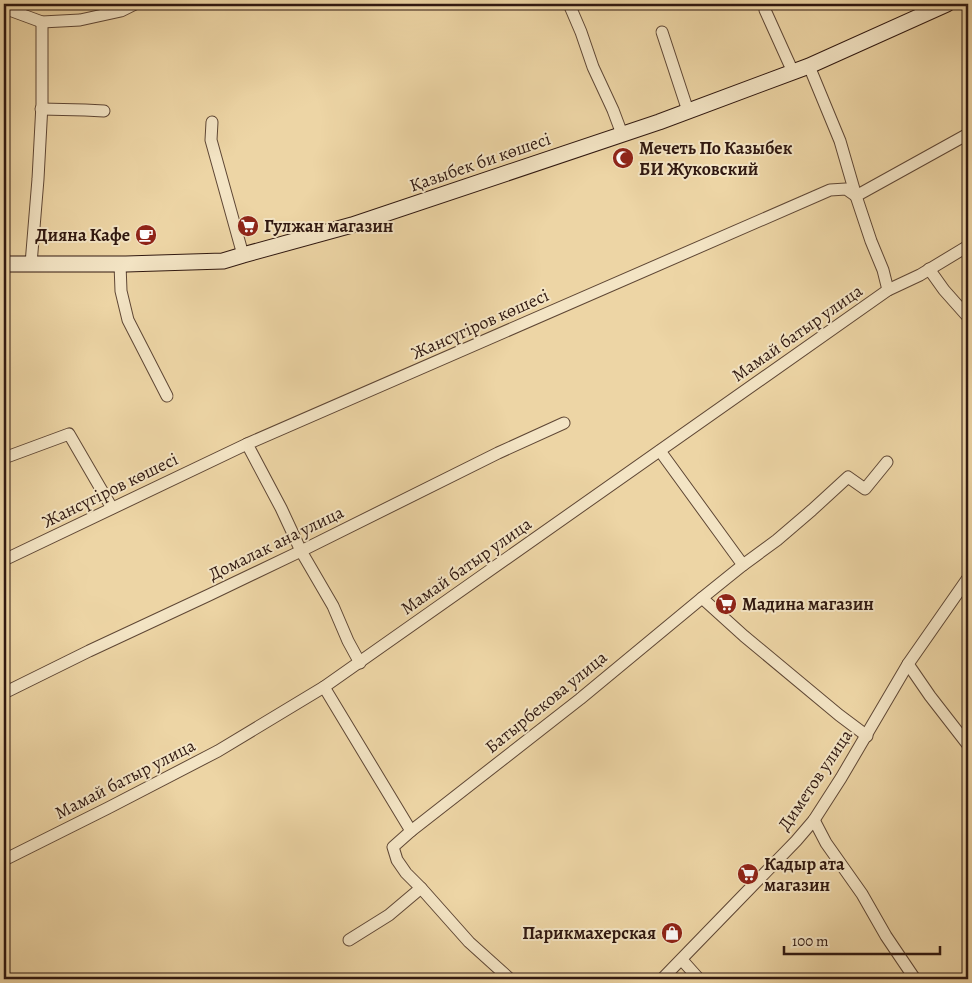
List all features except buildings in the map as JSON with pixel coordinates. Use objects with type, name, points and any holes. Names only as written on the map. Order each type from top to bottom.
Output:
[{"type":"main road","name":"Қазыбек би көшесі","points":[[4,264],[120,264],[223,261],[352,225],[688,111],[809,66],[947,4]]},
{"type":"street","points":[[4,8],[42,22],[80,20],[121,11],[135,4]]},
{"type":"street","points":[[569,4],[582,32],[593,67],[622,134]]},
{"type":"street","points":[[765,10],[793,72]]},
{"type":"street","points":[[31,264],[38,179],[42,22]]},
{"type":"street","points":[[662,32],[688,111]]},
{"type":"street","points":[[809,66],[840,141],[856,196],[883,270],[888,290]]},
{"type":"street","points":[[41,109],[104,112]]},
{"type":"street","points":[[212,122],[211,140],[243,254]]},
{"type":"street","points":[[856,196],[968,134]]},
{"type":"street","name":"Жансүгіров көшесі","points":[[4,560],[247,444],[830,190],[846,189],[856,196]]},
{"type":"street","name":"Мамай батыр улица","points":[[4,860],[218,751],[324,687],[888,290],[920,275],[968,246]]},
{"type":"street","points":[[120,264],[120,291],[128,320],[167,396]]},
{"type":"street","points":[[929,269],[944,290],[968,317]]},
{"type":"street","name":"Домалак ана улица","points":[[4,693],[301,551],[498,453],[564,423]]},
{"type":"street","points":[[4,458],[69,434],[112,508]]},
{"type":"street","points":[[247,444],[281,508],[301,551],[333,606],[360,663]]},
{"type":"street","points":[[660,451],[743,565]]},
{"type":"street","name":"Батырбекова улица","points":[[510,979],[469,942],[406,873],[397,860],[394,847],[411,831],[580,700],[702,598],[777,540],[848,477],[865,489],[887,462]]},
{"type":"street","name":"Диметов улица","points":[[662,979],[796,841],[814,820],[908,664],[968,578]]},
{"type":"street","points":[[702,598],[744,636],[866,736]]},
{"type":"street","points":[[908,664],[968,745]]},
{"type":"street","points":[[324,687],[411,831]]},
{"type":"street","points":[[814,820],[826,843],[862,894],[886,936],[915,979]]},
{"type":"street","points":[[349,940],[389,915],[421,888]]},
{"type":"street","points":[[682,960],[699,979]]},
{"type":"place","name":"Мечеть По Казыбек БИ Жуковский","points":[[623,158]]},
{"type":"place","name":"Гулжан магазин","points":[[248,226]]},
{"type":"place","name":"Дияна Кафе","points":[[146,235]]},
{"type":"place","name":"Мадина магазин","points":[[726,604]]},
{"type":"place","name":"Кадыр ата магазин","points":[[748,874]]},
{"type":"place","name":"Парикмахерская","points":[[672,933]]}]
